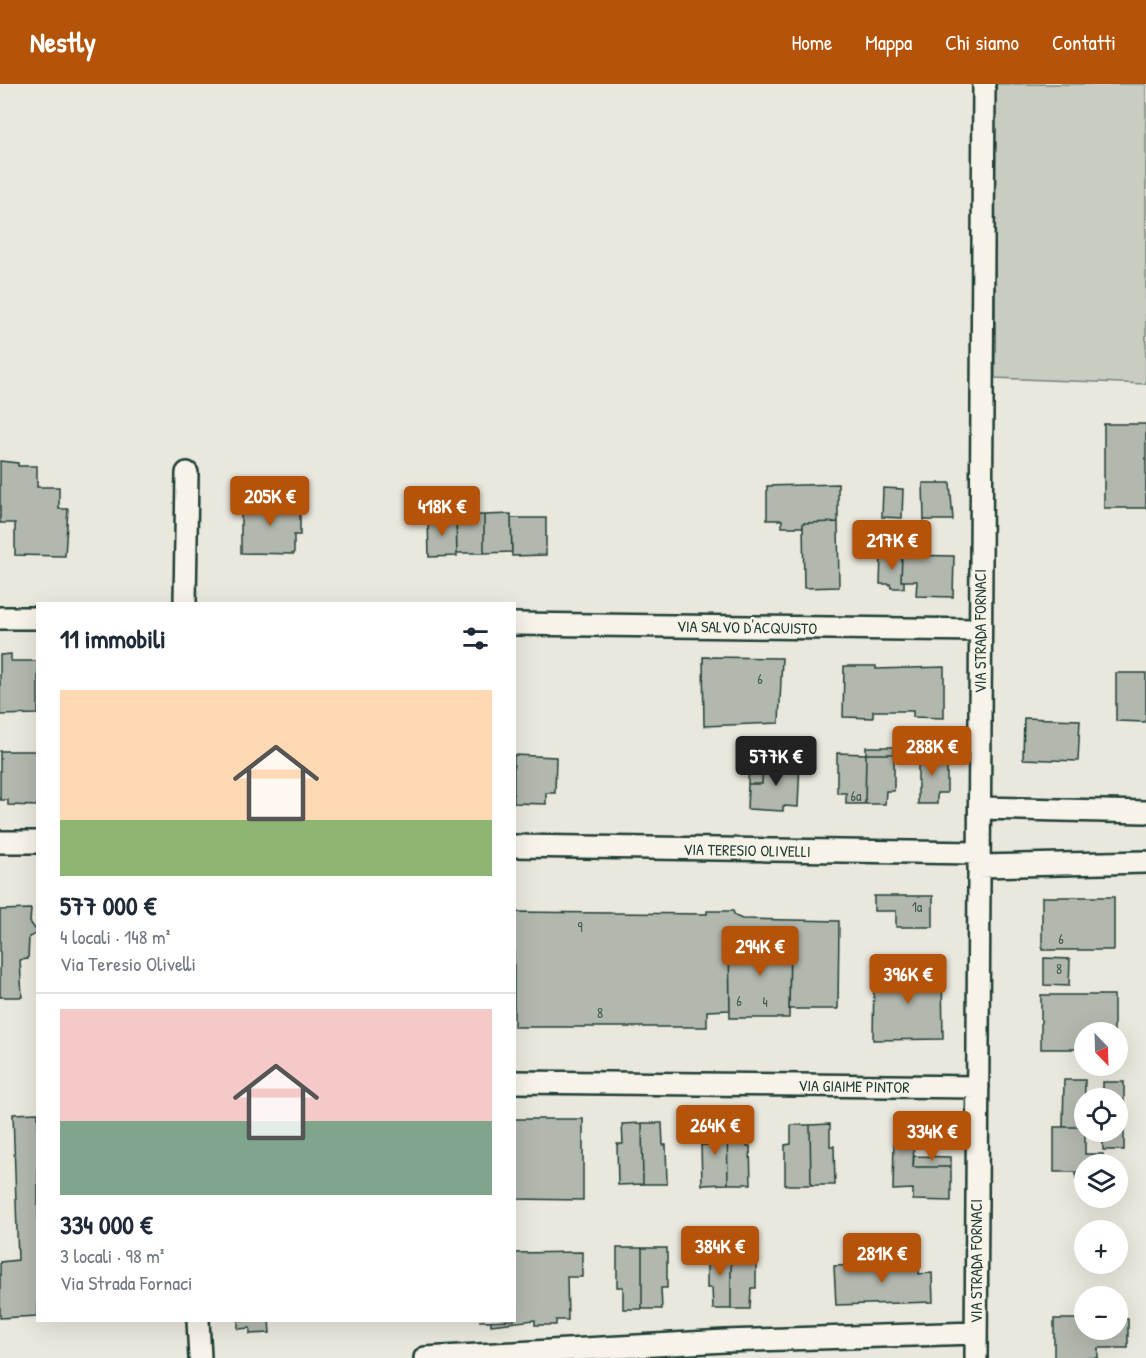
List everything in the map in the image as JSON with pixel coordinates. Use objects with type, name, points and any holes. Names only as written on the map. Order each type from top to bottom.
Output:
[{"type":"street","name":"VIA STRADA FORNACI","points":[[976,1358],[984,84]]},
{"type":"street","points":[[185,602],[187,473]]},
{"type":"street","points":[[0,618],[36,618]]},
{"type":"street","name":"VIA SALVO D'ACQUISTO","points":[[516,624],[980,630]]},
{"type":"street","points":[[980,808],[1146,812]]},
{"type":"street","points":[[0,842],[36,842]]},
{"type":"street","name":"VIA TERESIO OLIVELLI","points":[[516,846],[979,860],[1146,862]]},
{"type":"street","name":"VIA GIAIME PINTOR","points":[[516,1082],[978,1087]]},
{"type":"street","points":[[198,1322],[200,1358]]},
{"type":"street","points":[[425,1358],[726,1349],[976,1333]]},
{"type":"shaded area","points":[[995,84],[1146,84],[1146,384],[995,378]]},
{"type":"building","points":[[1104,424],[1146,424],[1146,508],[1104,508]]},
{"type":"building","points":[[0,461],[18,463],[18,466],[37,466],[37,487],[59,487],[59,509],[68,509],[65,556],[15,555],[15,523],[0,523]]},
{"type":"building","points":[[923,483],[950,483],[953,520],[924,520]]},
{"type":"building","points":[[838,484],[838,522],[803,523],[803,527],[782,527],[782,520],[767,520],[767,486]]},
{"type":"building","points":[[883,488],[903,489],[902,518],[882,517]]},
{"type":"building","points":[[241,502],[300,502],[300,535],[294,535],[294,554],[241,553]]},
{"type":"building","points":[[511,514],[512,552],[484,553],[484,515]]},
{"type":"building","points":[[456,515],[484,515],[484,553],[457,553]]},
{"type":"building","points":[[456,517],[457,556],[429,557],[428,518]]},
{"type":"building","points":[[511,518],[546,518],[546,555],[512,556]]},
{"type":"building","points":[[838,522],[839,587],[804,588],[803,523]]},
{"type":"building","points":[[881,554],[902,555],[901,581],[904,581],[904,588],[891,588],[890,584],[880,584]]},
{"type":"building","points":[[902,555],[954,556],[953,597],[916,596],[917,581],[901,581]]},
{"type":"building","points":[[11,654],[11,661],[36,661],[36,714],[0,715],[0,655]]},
{"type":"building","points":[[703,657],[782,658],[779,723],[704,726]]},
{"type":"building","points":[[844,666],[876,666],[876,669],[944,667],[944,718],[913,717],[913,711],[873,711],[873,718],[843,717]]},
{"type":"building","points":[[1116,673],[1146,673],[1146,722],[1116,721]]},
{"type":"building","points":[[1024,718],[1080,720],[1078,761],[1023,759]]},
{"type":"building","points":[[866,747],[894,747],[894,754],[866,754]]},
{"type":"building","points":[[0,751],[36,751],[36,806],[8,805],[8,800],[0,800]]},
{"type":"building","points":[[837,753],[866,754],[865,804],[846,804],[846,793],[837,793]]},
{"type":"building","points":[[866,754],[894,754],[894,791],[886,791],[885,804],[865,804]]},
{"type":"building","points":[[918,754],[947,754],[947,793],[937,793],[937,804],[918,804]]},
{"type":"building","points":[[516,755],[556,757],[555,793],[546,793],[546,804],[516,803]]},
{"type":"building","points":[[749,759],[763,760],[762,784],[748,784]]},
{"type":"building","points":[[763,760],[800,761],[798,807],[783,806],[783,811],[747,809],[748,784],[762,784]]},
{"type":"building","points":[[874,896],[933,896],[933,927],[896,927],[896,911],[874,911]]},
{"type":"building","points":[[1042,897],[1114,897],[1114,950],[1042,950]]},
{"type":"building","points":[[31,909],[30,922],[36,934],[29,937],[28,959],[20,960],[22,997],[0,997],[0,910]]},
{"type":"building","points":[[707,911],[733,911],[735,916],[742,919],[839,921],[838,1009],[789,1009],[790,937],[729,937],[730,1010],[707,1011],[707,1027],[516,1027],[516,912],[707,914]]},
{"type":"building","points":[[729,937],[790,937],[789,1018],[730,1018]]},
{"type":"building","points":[[1044,958],[1070,959],[1069,986],[1044,985]]},
{"type":"building","points":[[897,966],[915,966],[915,972],[942,972],[943,1039],[873,1040],[874,973],[897,973]]},
{"type":"building","points":[[1041,995],[1114,995],[1114,1022],[1074,1022],[1074,1049],[1041,1049]]},
{"type":"building","points":[[1064,1080],[1085,1080],[1085,1088],[1074,1088],[1074,1127],[1063,1127]]},
{"type":"building","points":[[1103,1082],[1124,1082],[1124,1088],[1103,1088]]},
{"type":"building","points":[[36,1113],[36,1316],[0,1318],[0,1262],[18,1260],[13,1114]]},
{"type":"building","points":[[516,1119],[583,1119],[583,1200],[516,1199]]},
{"type":"building","points":[[642,1123],[643,1184],[618,1185],[617,1144],[623,1144],[622,1124]]},
{"type":"building","points":[[642,1123],[662,1123],[663,1145],[666,1145],[667,1184],[643,1184]]},
{"type":"building","points":[[727,1124],[728,1184],[702,1185],[701,1145],[707,1145],[707,1125]]},
{"type":"building","points":[[727,1124],[747,1124],[751,1184],[728,1184]]},
{"type":"building","points":[[830,1124],[830,1146],[834,1146],[835,1185],[811,1185],[810,1125]]},
{"type":"building","points":[[791,1125],[810,1125],[811,1185],[785,1185],[785,1145],[791,1144]]},
{"type":"building","points":[[1054,1127],[1074,1127],[1074,1142],[1085,1142],[1085,1154],[1074,1154],[1074,1172],[1054,1172]]},
{"type":"building","points":[[894,1140],[914,1141],[913,1167],[951,1167],[951,1201],[913,1200],[913,1189],[893,1190]]},
{"type":"building","points":[[1103,1142],[1124,1142],[1124,1150],[1103,1150]]},
{"type":"building","points":[[914,1156],[951,1157],[951,1167],[913,1167]]},
{"type":"building","points":[[617,1248],[642,1248],[642,1309],[623,1309],[623,1287],[617,1287]]},
{"type":"building","points":[[642,1248],[667,1248],[667,1288],[661,1288],[662,1309],[642,1309]]},
{"type":"building","points":[[707,1248],[731,1248],[731,1309],[713,1309],[712,1288],[707,1288]]},
{"type":"building","points":[[731,1248],[756,1248],[756,1288],[751,1288],[750,1309],[731,1309]]},
{"type":"building","points":[[582,1252],[582,1277],[567,1277],[568,1320],[556,1320],[556,1325],[535,1325],[535,1320],[491,1325],[491,1322],[516,1322],[516,1253]]},
{"type":"building","points":[[919,1263],[919,1274],[932,1273],[933,1302],[836,1305],[834,1266]]},
{"type":"building","points":[[1054,1319],[1074,1319],[1074,1340],[1128,1340],[1128,1348],[1098,1348],[1098,1358],[1054,1358]]},
{"type":"building","points":[[238,1322],[269,1322],[270,1333],[250,1334],[250,1328],[238,1329]]}]
